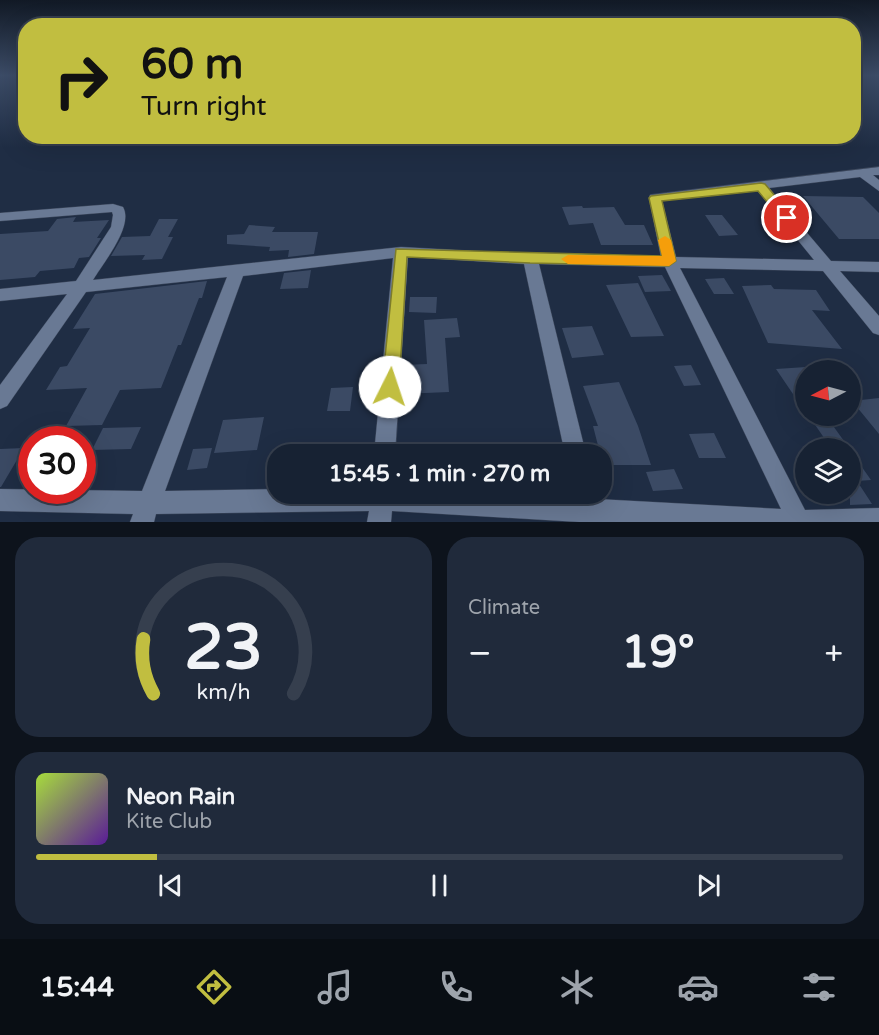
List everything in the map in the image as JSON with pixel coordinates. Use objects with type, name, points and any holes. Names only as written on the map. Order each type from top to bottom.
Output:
[{"type":"street","points":[[799,522],[669,261],[655,198],[879,171]]},
{"type":"street","points":[[863,172],[879,186]]},
{"type":"street","points":[[761,187],[879,328]]},
{"type":"street","points":[[0,216],[118,210],[120,215],[118,226],[80,288],[0,400]]},
{"type":"street","points":[[0,295],[401,252],[530,259],[879,267]]},
{"type":"street","points":[[386,444],[401,252]]},
{"type":"street","points":[[530,259],[573,444]]},
{"type":"street","points":[[146,512],[237,271]]},
{"type":"street","points":[[0,500],[146,512],[381,505],[588,509],[799,522],[879,520]]},
{"type":"building","points":[[803,196],[863,197],[879,213],[879,239],[839,239]]},
{"type":"building","points":[[582,206],[583,208],[614,207],[625,225],[644,225],[653,245],[601,245],[593,223],[569,225],[562,207]]},
{"type":"building","points":[[705,215],[722,215],[738,235],[719,236]]},
{"type":"building","points":[[76,217],[73,222],[109,220],[97,238],[101,238],[89,257],[79,258],[74,268],[40,271],[35,277],[0,280],[0,234],[48,231],[57,219]]},
{"type":"building","points":[[159,219],[178,219],[168,237],[173,237],[162,259],[142,260],[145,255],[111,256],[122,237],[150,236]]},
{"type":"building","points":[[249,225],[275,227],[272,232],[318,232],[314,254],[288,257],[289,250],[269,251],[270,247],[227,244],[227,235],[244,234]]},
{"type":"building","points":[[311,270],[308,288],[280,289],[284,273]]},
{"type":"building","points":[[662,275],[671,291],[645,292],[638,276]]},
{"type":"building","points":[[724,278],[734,294],[714,294],[705,279]]},
{"type":"building","points":[[207,281],[202,298],[199,298],[161,388],[120,390],[102,425],[66,426],[87,388],[46,390],[60,367],[67,366],[90,328],[73,329],[95,294]]},
{"type":"building","points":[[638,283],[664,336],[631,337],[606,285]]},
{"type":"building","points":[[771,285],[774,289],[816,290],[830,311],[812,310],[842,349],[768,343],[742,286]]},
{"type":"building","points":[[410,297],[437,297],[436,313],[409,312]]},
{"type":"building","points":[[457,318],[460,337],[445,338],[449,392],[401,394],[403,365],[427,364],[424,320]]},
{"type":"building","points":[[592,326],[604,355],[572,358],[562,328]]},
{"type":"building","points":[[691,365],[701,385],[684,386],[674,366]]},
{"type":"building","points":[[795,368],[795,394],[793,394],[776,369]]},
{"type":"building","points":[[619,382],[638,426],[651,465],[612,465],[612,444],[598,444],[593,426],[598,426],[583,386]]},
{"type":"building","points":[[353,387],[350,411],[327,411],[331,388]]},
{"type":"building","points":[[879,398],[879,434],[861,412],[861,400]]},
{"type":"building","points":[[264,417],[257,450],[214,453],[223,420]]},
{"type":"building","points":[[816,426],[833,426],[842,438],[824,438]]},
{"type":"building","points":[[141,427],[131,449],[96,450],[96,442],[103,428]]},
{"type":"building","points":[[714,433],[726,458],[699,458],[689,434]]},
{"type":"building","points":[[18,448],[18,458],[1,487],[0,487],[0,449]]},
{"type":"building","points":[[212,448],[207,468],[187,470],[193,449]]},
{"type":"building","points":[[861,466],[871,480],[861,481]]},
{"type":"building","points":[[674,469],[683,489],[653,491],[646,472]]},
{"type":"building","points":[[861,487],[872,504],[850,505],[861,504]]},
{"type":"slow traffic","points":[[568,259],[669,261],[665,240]]},
{"type":"route","points":[[390,387],[401,252],[530,259],[669,261],[655,198],[761,187],[787,218]]}]
